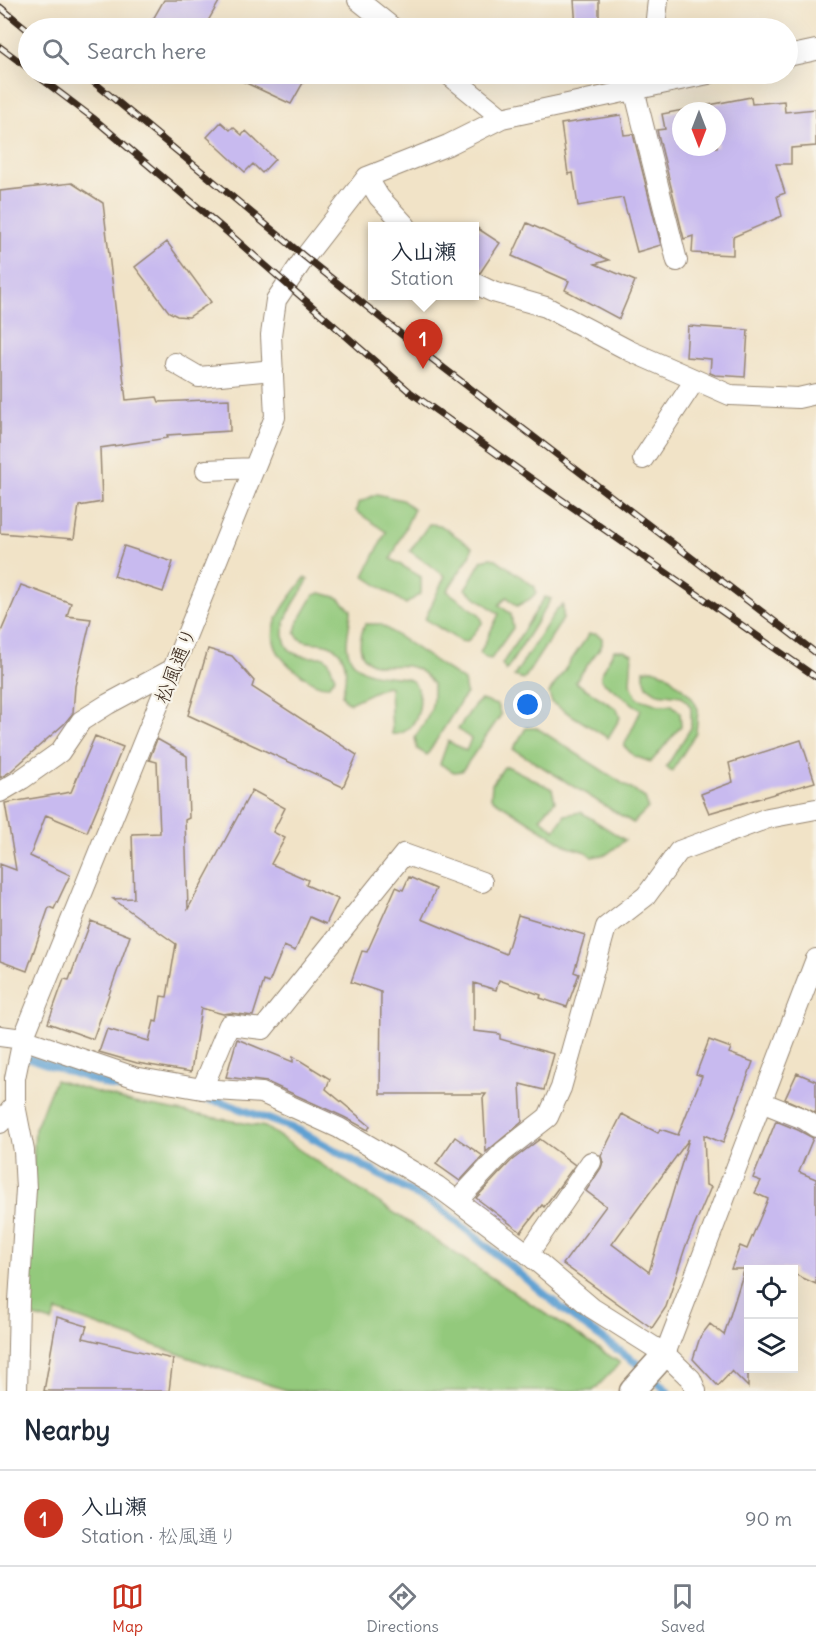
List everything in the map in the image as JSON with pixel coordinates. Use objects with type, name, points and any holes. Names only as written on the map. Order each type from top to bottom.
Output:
[{"type":"street","points":[[358,0],[380,18]]},
{"type":"street","points":[[656,18],[658,0]]},
{"type":"street","points":[[798,54],[816,50]]},
{"type":"street","points":[[460,84],[502,118]]},
{"type":"street","points":[[402,222],[379,197],[367,177],[448,145],[502,118],[640,84]]},
{"type":"street","points":[[644,84],[677,261]]},
{"type":"street","name":"松風通り","points":[[17,1391],[19,1301],[26,1189],[24,1151],[15,1105],[15,1078],[23,1043],[275,417],[271,335],[276,300],[305,257],[367,177]]},
{"type":"street","points":[[479,285],[493,292],[546,307],[630,351],[730,395],[798,398],[816,394]]},
{"type":"street","points":[[176,363],[199,376],[273,370]]},
{"type":"street","points":[[643,459],[695,380]]},
{"type":"street","points":[[206,470],[254,468]]},
{"type":"street","points":[[0,792],[60,752],[81,721],[173,669]]},
{"type":"street","points":[[457,1201],[503,1152],[548,1118],[561,1088],[606,927],[646,896],[679,851],[768,818],[816,809]]},
{"type":"street","points":[[202,1089],[229,1025],[263,1029],[404,854],[482,882]]},
{"type":"street","points":[[634,1388],[662,1358],[816,959]]},
{"type":"street","points":[[0,1036],[134,1077],[202,1089],[262,1093],[339,1128],[437,1186],[528,1254],[592,1308],[691,1379],[696,1391]]},
{"type":"street","points":[[761,1102],[804,1119],[816,1127]]},
{"type":"street","points":[[0,1123],[15,1105]]},
{"type":"street","points":[[528,1254],[591,1162]]},
{"type":"green space","points":[[377,494],[402,500],[414,509],[391,559],[421,577],[421,593],[406,604],[364,576],[386,532],[356,511],[358,503]]},
{"type":"green space","points":[[429,524],[440,525],[472,547],[471,554],[447,591],[479,614],[483,622],[467,642],[460,641],[425,619],[445,576],[410,551]]},
{"type":"green space","points":[[496,559],[535,587],[536,593],[517,606],[507,597],[499,605],[511,614],[513,628],[491,659],[480,653],[499,614],[465,589],[482,560]]},
{"type":"green space","points":[[305,578],[308,580],[286,621],[284,636],[289,649],[298,655],[324,657],[328,660],[335,677],[328,686],[307,679],[282,658],[275,647],[273,635],[275,624],[287,601]]},
{"type":"green space","points":[[321,593],[339,598],[351,610],[347,645],[355,664],[369,673],[408,679],[417,688],[419,706],[417,715],[408,729],[392,734],[390,687],[386,686],[350,703],[346,701],[342,695],[346,673],[341,654],[329,645],[306,642],[295,633],[314,595]]},
{"type":"green space","points":[[545,597],[551,599],[506,671],[502,664]]},
{"type":"green space","points":[[563,605],[563,619],[524,679],[514,676],[557,609]]},
{"type":"green space","points":[[365,624],[380,624],[464,681],[466,693],[427,755],[417,749],[415,737],[430,713],[433,684],[415,668],[379,665],[366,659],[360,643]]},
{"type":"green space","points":[[589,634],[596,634],[602,638],[602,645],[575,682],[617,709],[620,718],[608,738],[552,703],[549,693]]},
{"type":"green space","points":[[614,650],[624,650],[632,654],[630,683],[637,698],[659,705],[672,705],[680,712],[681,726],[651,762],[634,756],[624,746],[641,710],[601,680],[601,675]]},
{"type":"green space","points":[[652,669],[665,673],[691,696],[698,709],[696,733],[672,771],[666,767],[691,728],[691,707],[682,696],[657,693],[647,686],[644,670]]},
{"type":"green space","points":[[481,700],[497,705],[501,715],[462,771],[454,772],[440,764],[448,741],[466,751],[471,739],[458,729]]},
{"type":"green space","points":[[526,728],[537,728],[645,798],[648,808],[633,823],[513,749]]},
{"type":"green space","points":[[504,767],[509,767],[552,789],[555,801],[540,818],[555,830],[565,815],[581,812],[625,840],[607,854],[592,857],[586,852],[569,847],[491,798],[492,784]]},
{"type":"green space","points":[[55,1080],[134,1103],[265,1127],[620,1363],[593,1391],[289,1391],[57,1311],[52,1322],[25,1314],[35,1129]]},
{"type":"building","points":[[164,0],[220,0],[210,18],[154,18]]},
{"type":"building","points":[[574,0],[599,0],[599,18],[575,18]]},
{"type":"building","points":[[248,84],[302,84],[291,104]]},
{"type":"building","points":[[751,97],[752,104],[784,101],[785,112],[816,109],[816,146],[791,148],[791,164],[776,164],[785,193],[777,196],[782,216],[733,237],[733,255],[692,253],[693,236],[684,239],[657,130],[665,129],[662,114],[672,112],[672,156],[726,156],[725,102]]},
{"type":"building","points":[[621,115],[624,135],[633,134],[661,245],[637,252],[623,198],[578,206],[573,173],[568,174],[561,124]]},
{"type":"building","points":[[221,122],[230,130],[233,127],[242,135],[246,131],[275,159],[262,173],[253,164],[245,172],[207,137]]},
{"type":"building","points":[[72,183],[103,203],[126,400],[157,397],[159,402],[229,399],[230,431],[167,435],[168,438],[100,448],[102,502],[79,506],[74,539],[0,533],[0,191]]},
{"type":"building","points":[[527,223],[609,260],[595,264],[635,281],[619,319],[565,290],[569,281],[512,256]]},
{"type":"building","points":[[479,229],[500,243],[479,273]]},
{"type":"building","points":[[167,242],[211,302],[189,317],[177,316],[169,312],[135,267]]},
{"type":"building","points":[[688,326],[748,330],[745,377],[715,375],[710,373],[711,359],[686,357]]},
{"type":"building","points":[[124,546],[173,562],[163,592],[114,576]]},
{"type":"building","points":[[21,585],[71,603],[67,616],[91,619],[75,686],[73,713],[64,724],[10,772],[0,778],[0,634]]},
{"type":"building","points":[[208,649],[232,656],[254,681],[252,687],[357,755],[343,787],[188,715]]},
{"type":"building","points":[[95,736],[123,747],[87,832],[46,815],[30,856],[70,875],[54,909],[49,907],[27,971],[0,961],[0,864],[16,870],[5,803],[71,792]]},
{"type":"building","points":[[157,739],[187,756],[189,818],[185,820],[188,909],[252,790],[285,808],[273,832],[285,838],[271,864],[308,880],[306,885],[338,899],[326,924],[310,917],[295,951],[284,946],[269,983],[264,981],[253,1016],[223,1014],[201,1008],[191,1072],[137,1063],[99,1052],[107,1029],[149,1041],[154,1021],[157,1022],[161,996],[167,997],[176,944],[113,899],[134,898],[132,834],[160,833],[157,762],[149,760]]},
{"type":"building","points":[[801,740],[815,782],[709,813],[701,794],[733,782],[729,763]]},
{"type":"building","points":[[409,877],[436,889],[422,919],[506,954],[518,915],[585,935],[574,972],[579,974],[567,1007],[499,980],[496,990],[474,983],[474,1031],[500,1034],[500,1039],[554,1054],[544,1090],[520,1084],[522,1122],[486,1152],[483,1098],[486,1094],[380,1094],[381,992],[351,982],[362,951],[367,952],[396,887],[403,890]]},
{"type":"building","points":[[91,921],[130,936],[93,1039],[48,1023],[64,979],[69,980]]},
{"type":"building","points":[[237,1039],[293,1062],[293,1056],[330,1079],[326,1089],[370,1126],[368,1130],[267,1082],[226,1077]]},
{"type":"building","points":[[709,1040],[731,1048],[729,1053],[753,1062],[723,1143],[704,1135],[706,1185],[711,1187],[685,1248],[666,1307],[652,1328],[563,1264],[606,1206],[586,1191],[601,1168],[603,1162],[601,1156],[622,1114],[658,1133],[660,1129],[678,1135],[702,1076],[696,1074]],"holes":[[[689,1139],[649,1272],[612,1244]]]},
{"type":"building","points":[[797,1073],[816,1081],[816,1113],[785,1099]]},
{"type":"building","points":[[776,1121],[813,1138],[799,1172],[816,1179],[816,1284],[798,1276],[798,1265],[744,1265],[744,1269],[731,1269],[740,1246],[747,1249],[768,1199],[755,1193],[761,1181],[753,1178]]},
{"type":"building","points":[[455,1137],[483,1156],[460,1181],[436,1164]]},
{"type":"building","points":[[540,1139],[575,1165],[544,1207],[542,1205],[521,1232],[476,1198],[511,1161]]},
{"type":"building","points":[[744,1271],[744,1373],[748,1373],[748,1387],[732,1371],[718,1386],[693,1359],[700,1337],[710,1324],[724,1335]]},
{"type":"building","points":[[57,1317],[87,1326],[83,1338],[173,1359],[169,1391],[44,1391]]},
{"type":"waterway","points":[[26,1057],[111,1086],[221,1102],[298,1130],[440,1208],[571,1316],[642,1367],[667,1391]]},
{"type":"railway","points":[[0,7],[18,22]]},
{"type":"railway","points":[[0,47],[18,60]]},
{"type":"railway","points":[[48,84],[93,118],[226,231],[410,392],[816,677]]},
{"type":"railway","points":[[96,84],[432,359],[816,653]]},
{"type":"place","name":"入山瀬","points":[[423,369]]}]
